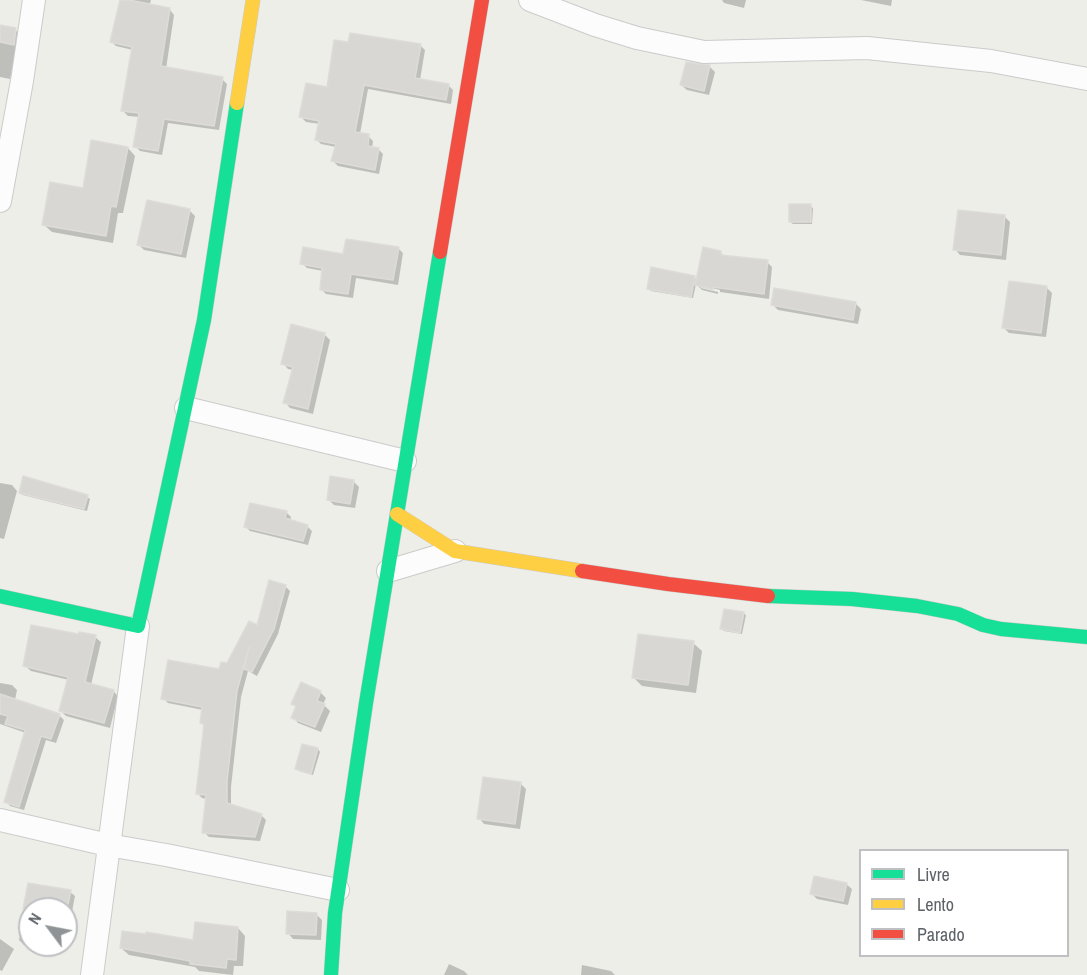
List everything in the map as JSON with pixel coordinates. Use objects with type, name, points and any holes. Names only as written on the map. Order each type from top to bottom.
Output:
[{"type":"street","points":[[0,201],[34,0]]},
{"type":"street","points":[[92,975],[138,626],[204,320],[253,0]]},
{"type":"street","points":[[331,975],[335,913],[366,703],[482,0]]},
{"type":"street","points":[[530,0],[595,25],[637,38],[704,52],[867,48],[991,61],[1087,79]]},
{"type":"street","points":[[186,408],[405,461]]},
{"type":"street","points":[[397,514],[455,551],[668,584],[754,594],[852,599],[917,606],[958,614],[983,625],[1001,629],[1087,637]]},
{"type":"street","points":[[388,571],[455,551]]},
{"type":"street","points":[[0,596],[138,626]]},
{"type":"street","points":[[0,820],[108,845],[338,890]]},
{"type":"building","points":[[120,0],[170,8],[161,66],[223,77],[214,126],[164,119],[158,151],[133,147],[139,113],[121,111],[132,47],[110,42]]},
{"type":"building","points":[[0,25],[16,28],[14,45],[0,42]]},
{"type":"building","points":[[350,33],[421,44],[415,78],[449,84],[446,100],[364,85],[355,132],[369,134],[368,146],[379,148],[375,170],[331,161],[336,144],[315,140],[319,121],[299,117],[306,83],[327,87],[334,40],[348,42]]},
{"type":"building","points":[[686,62],[710,65],[704,91],[680,85]]},
{"type":"building","points":[[91,140],[128,147],[116,207],[111,206],[106,236],[42,225],[50,182],[83,188]]},
{"type":"building","points":[[147,200],[190,209],[181,254],[137,245]]},
{"type":"building","points":[[789,204],[811,204],[811,222],[789,222]]},
{"type":"building","points":[[958,210],[1005,215],[1001,255],[953,250]]},
{"type":"building","points":[[346,239],[399,247],[393,280],[351,274],[348,294],[320,290],[322,268],[300,264],[303,247],[343,254]]},
{"type":"building","points":[[703,247],[721,251],[721,255],[768,260],[764,294],[713,287],[713,290],[695,285]]},
{"type":"building","points":[[651,267],[695,276],[691,297],[647,289]]},
{"type":"building","points":[[1009,281],[1047,286],[1041,333],[1002,328]]},
{"type":"building","points":[[774,288],[856,302],[853,320],[771,305]]},
{"type":"building","points":[[291,324],[325,333],[308,409],[283,403],[293,367],[281,364]]},
{"type":"building","points":[[23,476],[88,495],[84,509],[19,493]]},
{"type":"building","points":[[330,476],[354,480],[350,504],[327,500]]},
{"type":"building","points":[[250,503],[287,511],[285,518],[308,525],[303,541],[244,527]]},
{"type":"building","points":[[269,580],[286,585],[274,629],[252,672],[244,669],[249,647],[237,691],[227,781],[227,803],[262,814],[255,837],[202,833],[206,795],[196,794],[204,724],[200,723],[202,707],[161,699],[168,660],[219,669],[221,662],[227,663],[249,621],[257,625]]},
{"type":"building","points":[[724,609],[744,612],[740,633],[720,629]]},
{"type":"building","points":[[31,625],[96,635],[85,682],[114,690],[104,723],[59,711],[68,677],[23,666]]},
{"type":"building","points":[[638,634],[694,641],[688,685],[632,678]]},
{"type":"building","points":[[301,682],[321,691],[317,701],[325,704],[315,727],[291,718],[296,706],[291,704]]},
{"type":"building","points":[[0,694],[60,714],[51,739],[41,736],[19,807],[4,802],[25,730],[5,724],[8,716],[0,714]]},
{"type":"building","points":[[302,744],[318,748],[311,774],[295,769]]},
{"type":"building","points":[[483,777],[521,782],[515,824],[477,819]]},
{"type":"building","points":[[814,876],[847,883],[843,901],[810,894]]},
{"type":"building","points":[[28,883],[71,890],[70,897],[25,897]]},
{"type":"building","points":[[287,911],[317,913],[316,935],[286,934]]},
{"type":"building","points":[[195,922],[238,927],[236,960],[227,959],[226,968],[190,964],[190,961],[120,948],[122,931],[146,934],[146,932],[193,940]]},
{"type":"traffic: fast","points":[[0,596],[138,626],[204,320],[237,103]]},
{"type":"traffic: fast","points":[[331,975],[335,913],[366,703],[440,252]]},
{"type":"traffic: fast","points":[[768,596],[852,599],[917,606],[958,614],[983,625],[1001,629],[1087,637]]},
{"type":"traffic: slow","points":[[237,103],[253,0]]},
{"type":"traffic: slow","points":[[397,514],[455,551],[582,571]]},
{"type":"traffic: jam","points":[[440,252],[482,0]]},
{"type":"traffic: jam","points":[[582,571],[768,596]]}]
